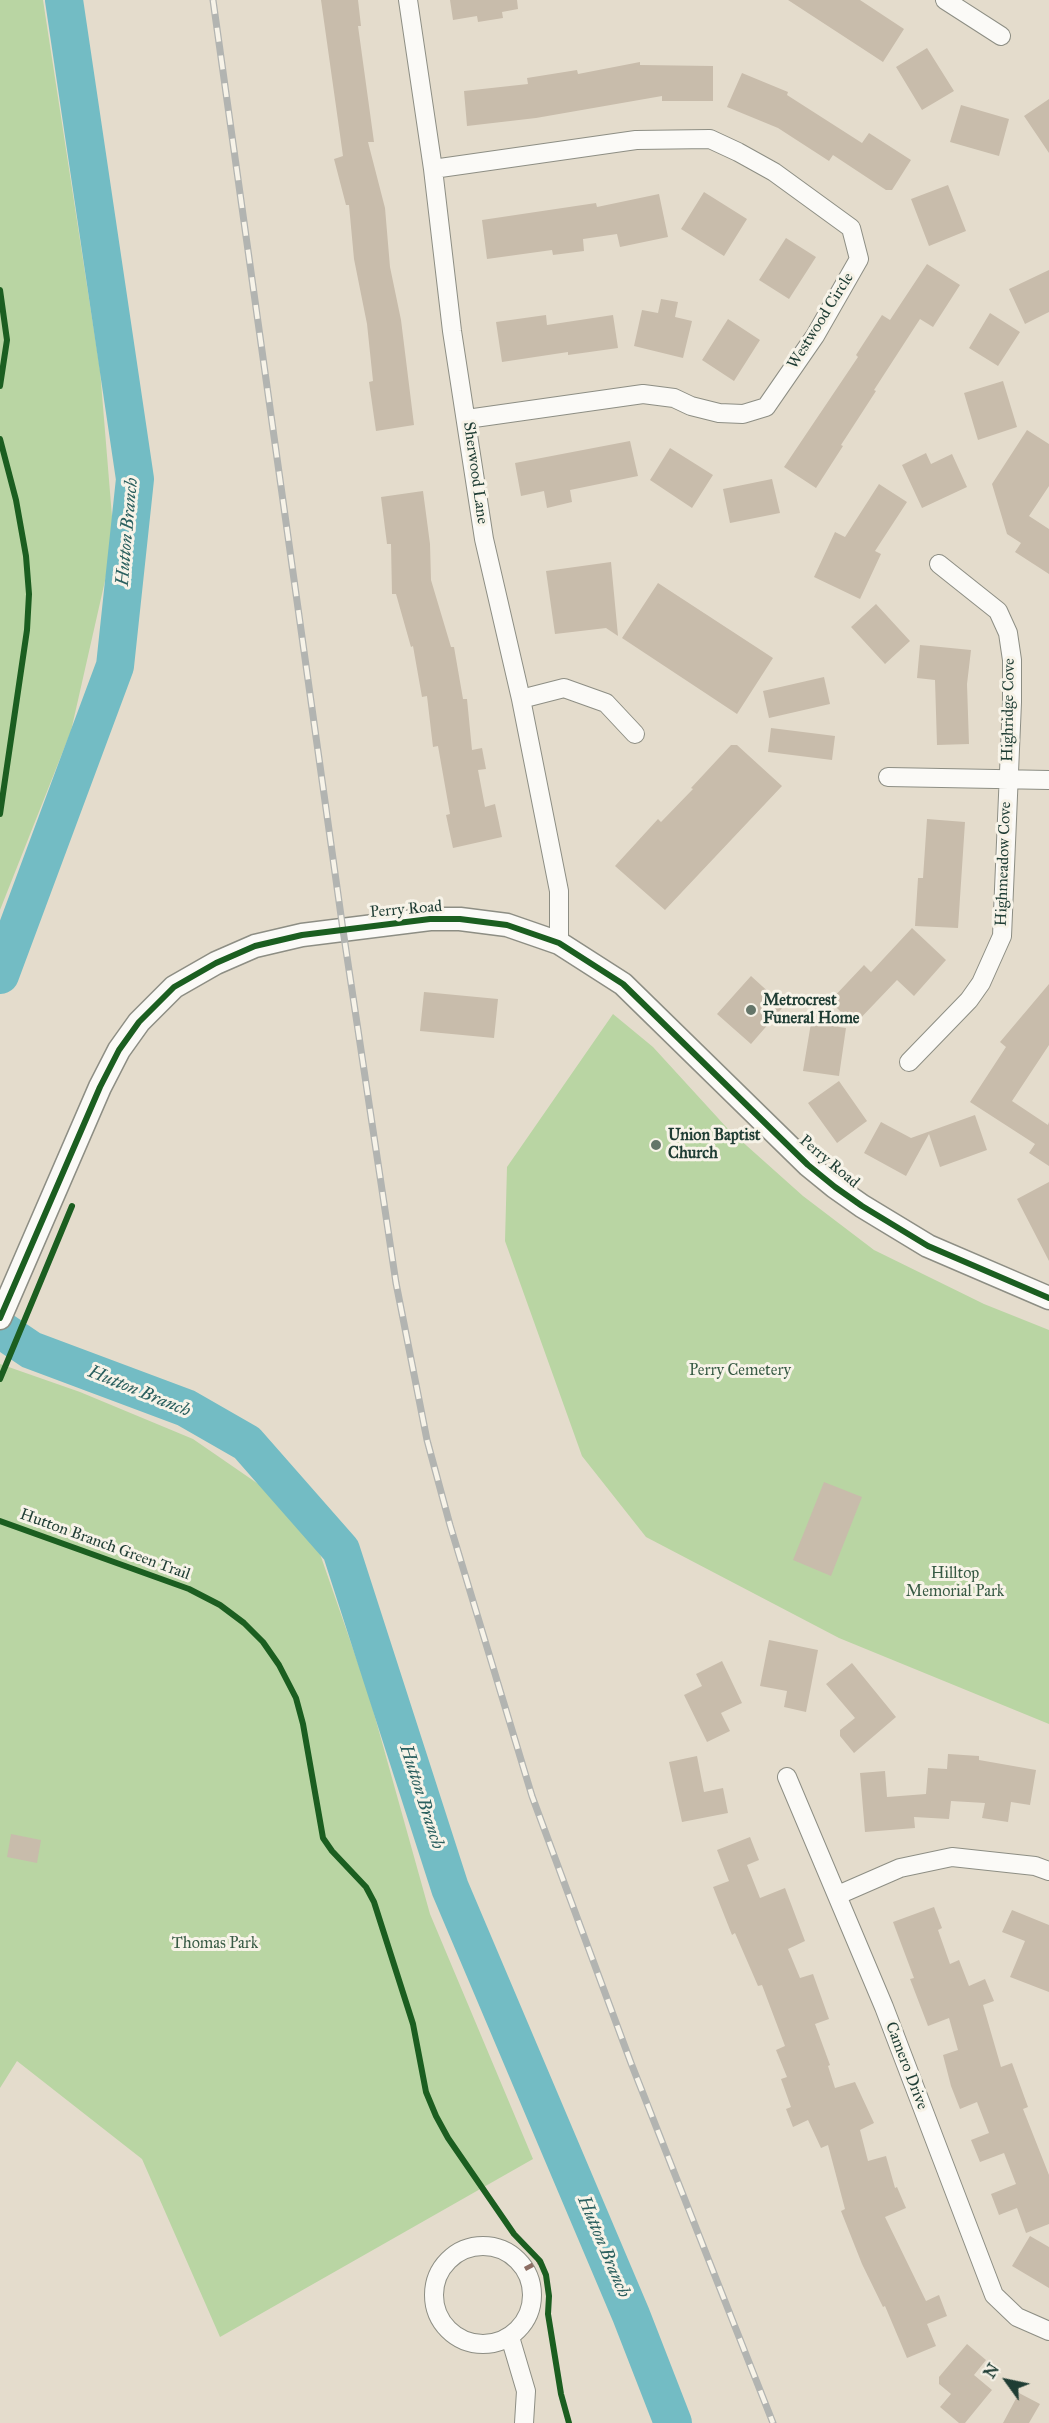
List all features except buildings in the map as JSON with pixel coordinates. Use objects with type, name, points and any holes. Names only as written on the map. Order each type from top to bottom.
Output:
[{"type":"street","name":"Sherwood Lane","points":[[408,0],[433,169],[452,331],[484,539],[521,699],[559,891],[559,943]]},
{"type":"street","points":[[945,0],[1001,36]]},
{"type":"street","name":"Westwood Circle","points":[[433,169],[636,140],[710,139],[774,171],[844,222],[851,228],[859,259],[815,336],[766,407],[743,414],[719,413],[692,406],[674,398],[644,394],[467,419]]},
{"type":"street","name":"Highridge Cove","points":[[939,564],[998,611],[1008,633],[1012,660],[1012,702],[1008,778]]},
{"type":"street","points":[[521,699],[564,688],[606,703],[635,734]]},
{"type":"street","points":[[888,777],[1049,780]]},
{"type":"street","name":"Highmeadow Cove","points":[[909,1062],[969,1000],[981,982],[1002,936],[1008,778]]},
{"type":"street","name":"Perry Road","points":[[0,1318],[100,1087],[119,1050],[139,1022],[174,987],[216,963],[255,946],[302,935],[430,919],[460,919],[507,925],[559,943],[623,984],[808,1165],[835,1187],[928,1246],[1049,1298]]},
{"type":"street","name":"Camero Drive","points":[[787,1777],[884,2007],[994,2295],[1017,2317],[1049,2331]]},
{"type":"street","points":[[838,1895],[900,1868],[952,1857],[1035,1866],[1049,1870]]},
{"type":"street","points":[[475,2247],[494,2247],[512,2255],[525,2269],[532,2286],[532,2306],[524,2324],[510,2337],[492,2344],[473,2344],[455,2336],[442,2322],[435,2304],[435,2285],[443,2268],[457,2254],[475,2247]]},
{"type":"street","points":[[510,2337],[526,2391],[524,2423]]},
{"type":"green space","points":[[0,0],[43,0],[100,370],[114,541],[71,731],[0,910]]},
{"type":"green space","name":"Perry Cemetery","points":[[613,1014],[653,1047],[728,1129],[803,1196],[874,1250],[984,1304],[1049,1330],[1049,1724],[839,1638],[646,1537],[582,1456],[505,1241],[507,1167]]},
{"type":"green space","name":"Thomas Park","points":[[0,1364],[80,1392],[193,1439],[267,1490],[319,1551],[368,1692],[430,1914],[533,2159],[220,2337],[142,2159],[17,2061],[0,2088]]},
{"type":"waterway","name":"Hutton Branch","points":[[0,975],[115,666],[135,479],[64,0]]},
{"type":"waterway","name":"Hutton Branch","points":[[0,1329],[31,1350],[186,1408],[247,1443],[341,1550],[450,1888],[631,2315],[673,2423]]},
{"type":"railway","points":[[213,0],[343,930],[396,1283],[427,1440],[450,1525],[532,1796],[631,2063],[773,2423]]},
{"type":"marked path","points":[[525,2269],[540,2261]]},
{"type":"cycle path","points":[[0,290],[7,340],[0,386]]},
{"type":"cycle path","points":[[0,439],[16,500],[26,556],[29,594],[27,630],[0,814]]},
{"type":"cycle path","points":[[0,1318],[100,1087],[119,1050],[139,1022],[174,987],[216,963],[255,946],[302,935],[430,919],[460,919],[507,925],[559,943],[623,984],[808,1165],[835,1187],[928,1246],[1049,1298]]},
{"type":"cycle path","points":[[0,1379],[72,1206]]},
{"type":"cycle path","name":"Hutton Branch Green Trail","points":[[0,1521],[189,1589],[220,1605],[244,1623],[263,1642],[279,1665],[296,1698],[303,1724],[323,1838],[332,1851],[366,1887],[374,1902],[413,2024],[426,2092],[436,2116],[448,2138],[514,2234],[540,2261],[546,2275],[549,2296],[548,2314],[561,2394],[569,2423]]},
{"type":"place","name":"Metrocrest Funeral Home","points":[[751,1010]]},
{"type":"place","name":"Union Baptist Church","points":[[656,1145]]},
{"type":"park label","name":"Hilltop Memorial Park","points":[[955,1583]]}]
